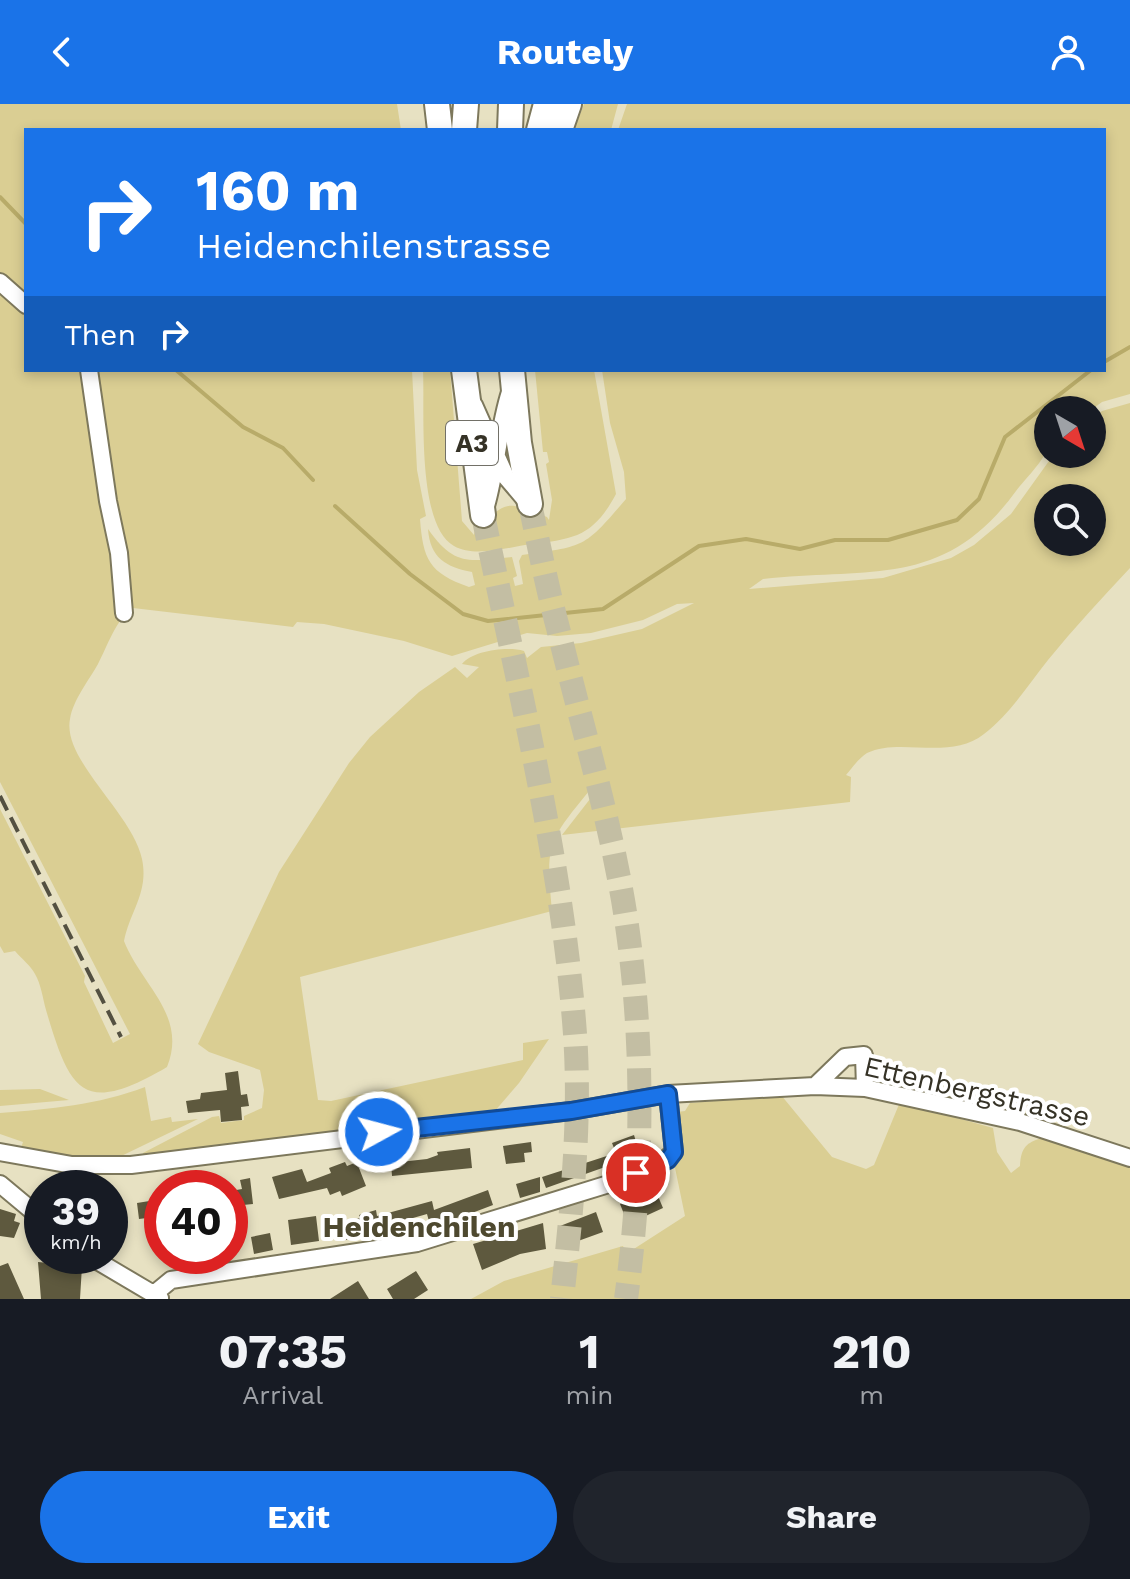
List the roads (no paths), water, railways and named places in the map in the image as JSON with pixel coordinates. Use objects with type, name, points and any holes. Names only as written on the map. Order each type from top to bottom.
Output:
[{"type":"highway","points":[[437,104],[440,128]]},
{"type":"highway","points":[[464,128],[466,104]]},
{"type":"highway","points":[[510,128],[511,104]]},
{"type":"highway","points":[[540,128],[546,104]]},
{"type":"highway","points":[[561,128],[569,104]]},
{"type":"highway","name":"A3","points":[[512,377],[530,504]]},
{"type":"highway","name":"A3","points":[[465,379],[483,515]]},
{"type":"street","points":[[0,282],[24,303]]},
{"type":"street","points":[[89,372],[108,501],[119,553],[124,613]]},
{"type":"street","points":[[483,515],[493,483],[502,419],[512,377]]},
{"type":"street","points":[[465,379],[506,477],[530,504]]},
{"type":"street","points":[[815,1086],[845,1057],[864,1055],[865,1088]]},
{"type":"street","name":"Ettenbergstrasse","points":[[0,1152],[60,1164],[131,1165],[571,1111],[668,1094],[815,1086],[865,1088],[1020,1122],[1130,1158]]},
{"type":"street","points":[[120,1274],[158,1296],[171,1280],[417,1243],[624,1178],[668,1160],[674,1152],[668,1094]]},
{"type":"street","points":[[0,1184],[24,1204]]},
{"type":"waterway","points":[[0,197],[24,222]]},
{"type":"waterway","points":[[1106,361],[1130,347]]},
{"type":"waterway","points":[[178,372],[243,427],[283,448],[313,480]]},
{"type":"waterway","points":[[335,506],[410,574],[463,614],[488,621],[603,609],[699,546],[746,539],[800,549],[835,540],[888,540],[957,520],[979,499],[1005,437],[1088,372]]},
{"type":"tunnel","points":[[530,504],[609,831],[630,949],[640,1099],[636,1199],[626,1299]]},
{"type":"tunnel","points":[[483,515],[548,830],[574,1021],[576,1125],[562,1299]]},
{"type":"railway","points":[[0,796],[121,1037]]},
{"type":"district","name":"Heidenchilen","points":[[419,1227]]}]
